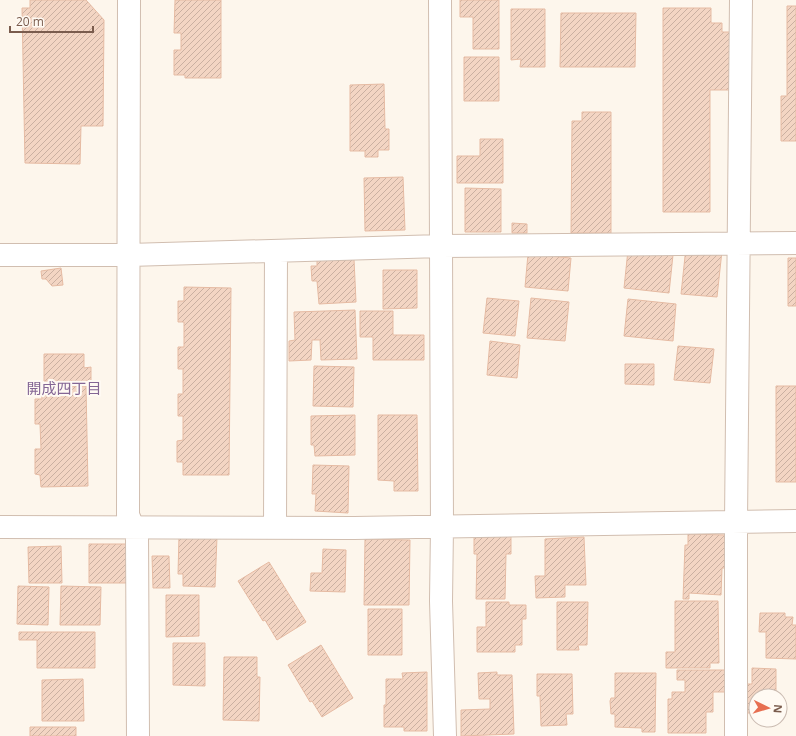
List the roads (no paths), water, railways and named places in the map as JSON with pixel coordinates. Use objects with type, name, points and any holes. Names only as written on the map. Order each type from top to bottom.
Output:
[{"type":"street","points":[[129,0],[128,515],[137,536],[138,736]]},
{"type":"street","points":[[440,0],[441,601],[444,736]]},
{"type":"street","points":[[736,736],[736,522],[740,243],[741,0]]},
{"type":"street","points":[[0,255],[129,255],[441,246],[796,243]]},
{"type":"street","points":[[276,251],[276,528]]},
{"type":"street","points":[[0,527],[442,527],[796,521]]},
{"type":"district","name":"開成四丁目","points":[[64,389]]}]
